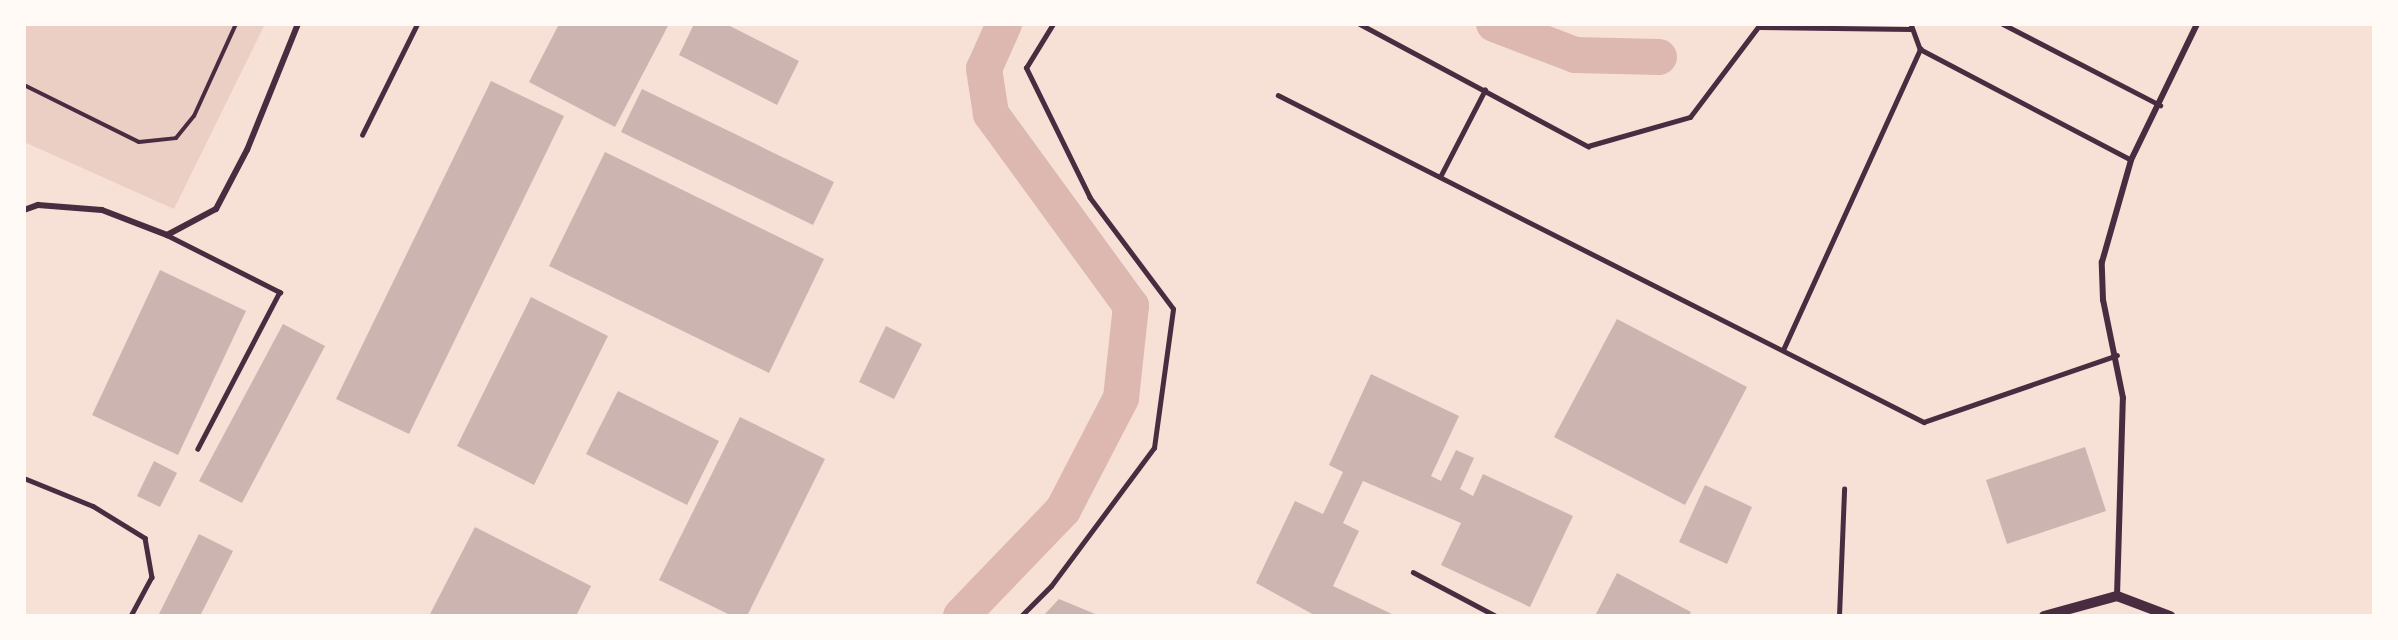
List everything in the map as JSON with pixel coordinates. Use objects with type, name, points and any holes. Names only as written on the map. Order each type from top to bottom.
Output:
[{"type":"street","points":[[24,210],[38,205],[102,210],[167,236],[216,209],[248,150],[297,24]]},
{"type":"street","points":[[2117,596],[2124,471],[2117,355],[2103,300],[2102,262],[2131,160],[2198,24]]},
{"type":"street","points":[[2044,616],[2117,596],[2170,616]]},
{"type":"lane","points":[[362,135],[417,24]]},
{"type":"lane","points":[[1021,616],[1051,586],[1154,448],[1173,309],[1090,198],[1026,68],[1053,24]]},
{"type":"lane","points":[[1360,24],[1588,146],[1690,117],[1758,27],[1911,27],[1920,49],[2131,160]]},
{"type":"lane","points":[[2003,24],[2160,105]]},
{"type":"lane","points":[[1783,350],[1920,49]]},
{"type":"lane","points":[[1440,177],[1485,90]]},
{"type":"lane","points":[[1278,95],[1924,422],[2117,355]]},
{"type":"lane","points":[[167,236],[280,292],[198,449]]},
{"type":"lane","points":[[24,478],[93,506],[145,538],[152,577],[132,616]]},
{"type":"lane","points":[[1839,616],[1844,489]]},
{"type":"lane","points":[[1413,572],[1496,616]]},
{"type":"path","points":[[24,85],[139,142],[177,138],[194,116],[236,24]]},
{"type":"shaded area","points":[[24,24],[265,24],[174,209],[24,142]]},
{"type":"building","points":[[559,24],[669,24],[615,127],[529,82]]},
{"type":"building","points":[[694,24],[726,24],[799,61],[777,105],[679,55]]},
{"type":"building","points":[[491,81],[564,116],[409,434],[336,399]]},
{"type":"building","points":[[642,89],[834,182],[813,225],[621,132]]},
{"type":"building","points":[[605,152],[824,259],[769,373],[549,266]]},
{"type":"building","points":[[160,270],[246,311],[178,455],[92,415]]},
{"type":"building","points":[[531,297],[608,336],[534,485],[457,446]]},
{"type":"building","points":[[1617,319],[1747,387],[1685,505],[1554,437]]},
{"type":"building","points":[[283,324],[325,346],[242,503],[199,481]]},
{"type":"building","points":[[886,326],[922,344],[894,399],[859,382]]},
{"type":"building","points":[[1371,374],[1459,416],[1431,476],[1441,481],[1456,450],[1474,458],[1460,489],[1473,496],[1483,474],[1573,516],[1530,607],[1441,565],[1461,523],[1363,481],[1343,523],[1359,531],[1333,586],[1396,616],[1316,616],[1256,583],[1295,501],[1323,514],[1343,472],[1329,465]]},
{"type":"building","points":[[618,391],[719,441],[687,505],[586,454]]},
{"type":"building","points":[[740,417],[825,459],[747,616],[732,616],[659,580]]},
{"type":"building","points":[[2085,447],[2106,511],[2007,544],[1986,480]]},
{"type":"building","points":[[154,461],[177,473],[160,507],[137,496]]},
{"type":"building","points":[[1705,485],[1752,507],[1727,564],[1679,542]]},
{"type":"building","points":[[475,527],[591,586],[576,616],[429,616]]},
{"type":"building","points":[[199,534],[233,551],[200,616],[158,616]]},
{"type":"building","points":[[1617,573],[1691,612],[1689,616],[1595,616]]},
{"type":"building","points":[[1059,599],[1100,616],[1043,616]]},
{"type":"waterway","points":[[961,616],[1063,510],[1121,398],[1131,306],[991,114],[984,69],[1004,24]]},
{"type":"waterway","points":[[1494,24],[1575,55],[1659,57]]}]
